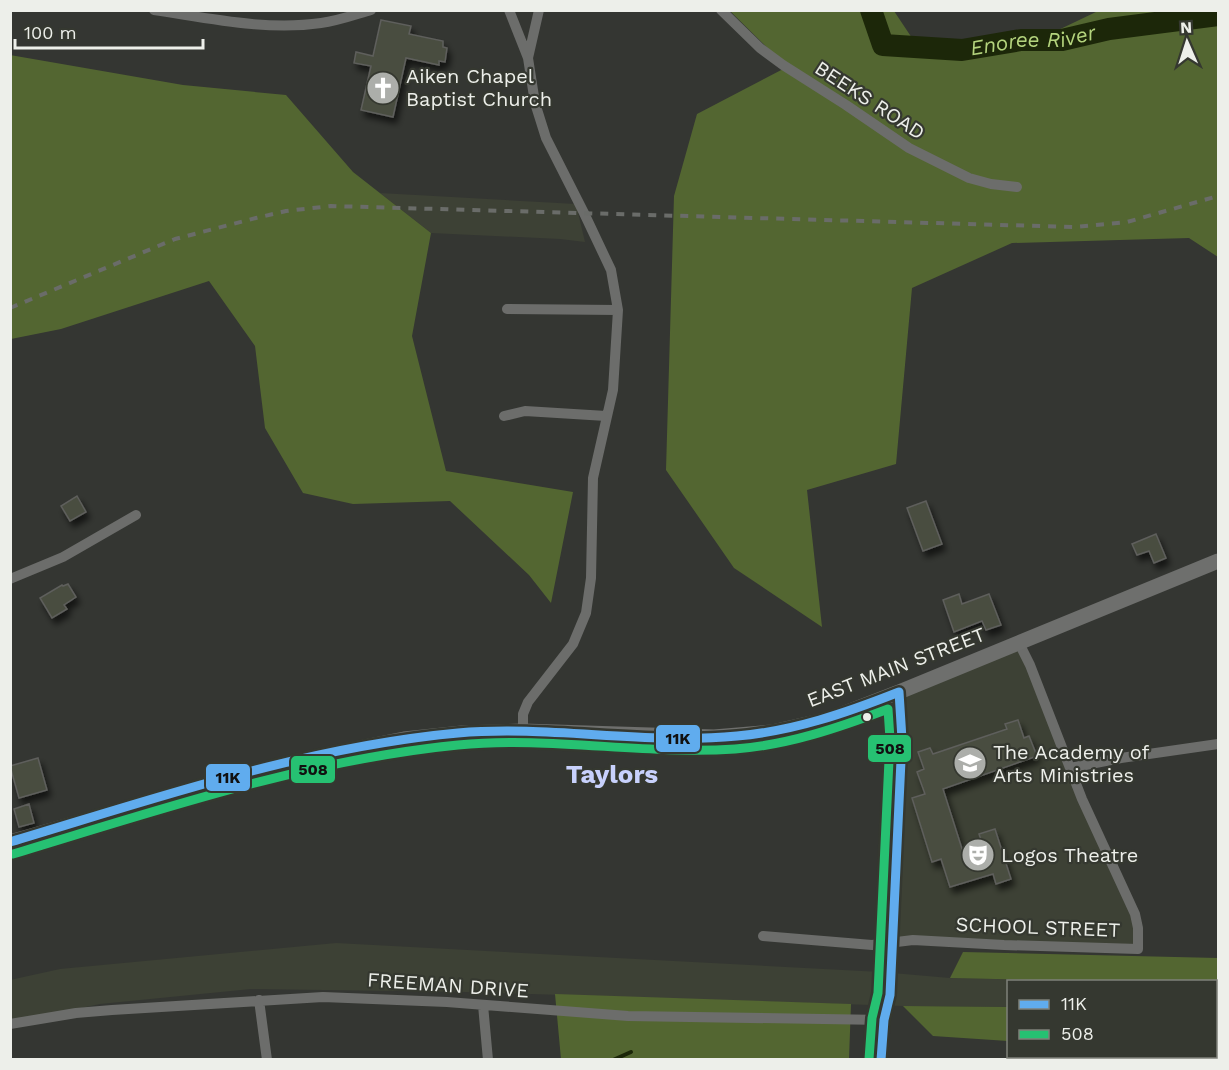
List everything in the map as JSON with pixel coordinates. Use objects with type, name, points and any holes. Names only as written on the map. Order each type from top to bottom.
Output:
[{"type":"street","points":[[153,10],[250,23],[292,25],[333,21],[371,10]]},
{"type":"street","points":[[510,10],[528,58],[541,124],[557,162],[611,270],[618,310],[613,390],[593,478],[591,578],[586,613],[573,644],[528,702],[523,714],[523,731]]},
{"type":"street","points":[[528,58],[539,10]]},
{"type":"street","name":"BEEKS ROAD","points":[[721,10],[760,48],[783,65],[909,148],[969,178],[991,184],[1017,187]]},
{"type":"street","points":[[507,309],[618,310]]},
{"type":"street","points":[[504,416],[525,411],[606,416]]},
{"type":"street","points":[[10,579],[63,557],[136,515]]},
{"type":"street","name":"EAST MAIN STREET","points":[[10,842],[252,773],[369,745],[462,733],[523,731],[714,737],[772,732],[829,719],[1218,561]]},
{"type":"street","name":"SCHOOL STREET","points":[[893,942],[913,940],[1138,949],[1135,914],[1082,799],[1030,665],[1018,643]]},
{"type":"street","points":[[881,1059],[884,1020],[890,995],[893,942],[902,739],[899,692]]},
{"type":"street","points":[[1070,768],[1218,744]]},
{"type":"street","points":[[763,936],[872,945],[893,942]]},
{"type":"street","name":"FREEMAN DRIVE","points":[[10,1024],[76,1013],[259,1000],[361,997],[628,1016],[884,1020]]},
{"type":"street","points":[[259,1000],[267,1059]]},
{"type":"street","points":[[483,1005],[488,1059]]},
{"type":"shaded area","points":[[380,193],[576,204],[585,242],[431,233]]},
{"type":"shaded area","points":[[1019,643],[1135,914],[1138,949],[893,942],[899,692]]},
{"type":"shaded area","points":[[336,943],[881,972],[950,978],[1042,980],[1007,980],[1007,1007],[903,1006],[465,992],[251,989],[100,1004],[11,1023],[10,980],[60,969]]},
{"type":"green space","points":[[730,11],[894,11],[916,44],[1052,33],[1098,11],[1218,11],[1218,257],[1189,238],[1012,243],[912,288],[896,464],[807,490],[822,627],[734,568],[666,470],[674,196],[697,114],[787,67]]},
{"type":"green space","points":[[10,55],[183,85],[286,95],[353,172],[431,233],[412,336],[446,471],[573,492],[551,603],[529,575],[450,501],[353,504],[303,493],[265,428],[255,346],[209,281],[61,329],[11,339]]},
{"type":"green space","points":[[963,952],[1218,958],[1218,983],[1217,980],[950,978]]},
{"type":"green space","points":[[555,994],[851,1004],[849,1059],[561,1059]]},
{"type":"green space","points":[[903,1006],[1007,1007],[1007,1041],[933,1036]]},
{"type":"green space","points":[[1218,1013],[1218,1059],[1132,1059],[1217,1058]]},
{"type":"building","name":"Aiken Chapel Baptist Church","points":[[381,20],[411,26],[409,34],[443,41],[443,47],[447,48],[445,62],[439,61],[439,65],[406,58],[393,117],[361,110],[371,66],[354,63],[356,52],[373,56]]},
{"type":"building","points":[[77,496],[86,512],[70,521],[61,506]]},
{"type":"building","points":[[926,501],[942,544],[923,551],[907,508]]},
{"type":"building","points":[[1156,534],[1166,558],[1154,563],[1149,551],[1137,555],[1132,544]]},
{"type":"building","points":[[68,584],[76,597],[64,605],[67,609],[52,618],[40,598]]},
{"type":"building","points":[[959,594],[962,604],[989,594],[1001,625],[986,630],[982,621],[954,632],[943,600]]},
{"type":"building","points":[[1018,720],[1024,738],[1029,736],[1037,756],[943,789],[963,852],[983,846],[979,834],[995,829],[1011,879],[996,884],[993,874],[950,887],[941,859],[932,862],[912,798],[925,794],[917,772],[924,769],[918,752],[930,748],[933,754],[1007,729],[1005,724]]},
{"type":"building","points":[[38,758],[47,790],[19,798],[10,766]]},
{"type":"building","points":[[29,804],[34,823],[19,827],[14,809]]},
{"type":"waterway","name":"Enoree River","points":[[871,10],[883,45],[962,50],[1021,40],[1062,40],[1109,29],[1218,15]]},
{"type":"waterway","points":[[613,1060],[631,1052]]},
{"type":"railway","points":[[10,308],[175,239],[286,211],[331,206],[1074,227],[1127,222],[1218,196]]},
{"type":"transit line","name":"11K","points":[[10,842],[232,776],[344,750],[401,740],[493,731],[667,738],[758,734],[820,720],[899,692]]},
{"type":"transit line","name":"11K","points":[[881,1060],[884,1020],[890,995],[902,739],[899,692]]},
{"type":"transit line","name":"508","points":[[13,854],[178,804],[289,774],[401,752],[493,743],[666,750],[735,749],[774,744],[813,735],[888,709],[890,739],[878,993],[872,1018],[869,1059]]},
{"type":"place","name":"Aiken Chapel Baptist Church","points":[[383,88]]},
{"type":"place","name":"The Academy of Arts Ministries","points":[[970,763]]},
{"type":"place","name":"Logos Theatre","points":[[978,855]]},
{"type":"district","name":"Taylors","points":[[612,774]]}]
